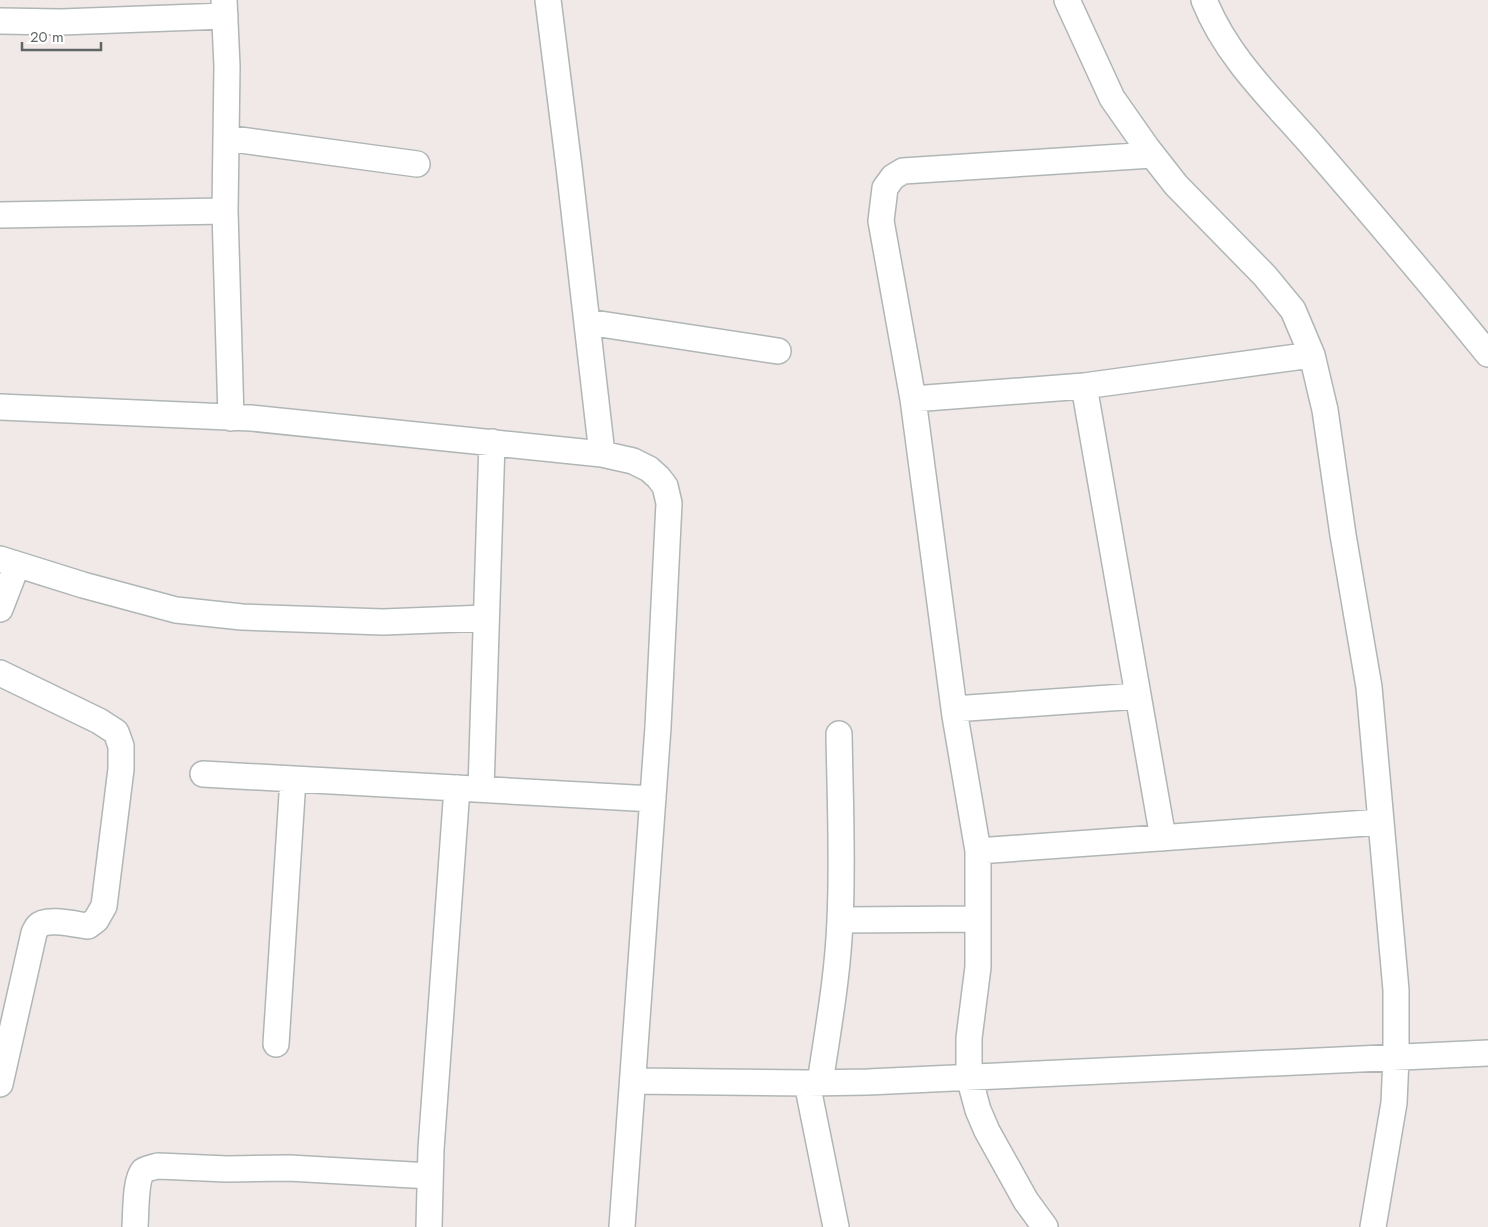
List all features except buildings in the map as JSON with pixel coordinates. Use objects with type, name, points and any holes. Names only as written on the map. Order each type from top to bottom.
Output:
[{"type":"street","points":[[548,0],[570,167],[602,454]]},
{"type":"street","points":[[1068,0],[1112,98],[1152,155],[1176,185],[1265,276],[1293,310],[1312,354],[1325,410],[1343,535],[1370,687],[1396,990],[1408,1057],[1394,1103],[1373,1227]]},
{"type":"street","points":[[1204,0],[1238,60],[1422,272],[1488,354]]},
{"type":"street","points":[[0,21],[61,22],[224,8],[227,66],[225,211],[231,418]]},
{"type":"street","points":[[226,138],[417,164]]},
{"type":"street","points":[[1046,1227],[1026,1201],[988,1131],[978,1110],[969,1077],[968,1038],[978,967],[978,851],[954,709],[913,399],[881,221],[886,188],[893,177],[903,171],[1152,155]]},
{"type":"street","points":[[0,215],[225,211]]},
{"type":"street","points":[[587,322],[778,350]]},
{"type":"street","points":[[913,399],[1084,386],[1312,354]]},
{"type":"street","points":[[1084,386],[1163,838]]},
{"type":"street","points":[[0,406],[231,418],[492,442],[602,454],[633,461],[658,477],[664,486],[669,503],[653,799],[622,1227]]},
{"type":"street","points":[[481,789],[492,442]]},
{"type":"street","points":[[0,610],[8,562],[83,585],[176,610],[242,617],[383,622],[486,618]]},
{"type":"street","points":[[0,673],[99,721],[116,732],[121,754],[120,778],[104,906],[96,920],[88,926],[59,922],[44,922],[38,925],[34,933],[0,1084]]},
{"type":"street","points":[[954,709],[1138,696]]},
{"type":"street","points":[[836,1227],[814,1083],[834,984],[840,920],[841,823],[839,734]]},
{"type":"street","points":[[203,774],[653,799]]},
{"type":"street","points":[[276,1044],[293,779]]},
{"type":"street","points":[[429,1227],[430,1176],[457,788]]},
{"type":"street","points":[[978,851],[1381,822]]},
{"type":"street","points":[[840,920],[978,919]]},
{"type":"street","points":[[633,1081],[814,1083],[1487,1053]]},
{"type":"street","points":[[135,1227],[139,1180],[143,1172],[158,1166],[228,1169],[289,1168],[430,1176]]}]
